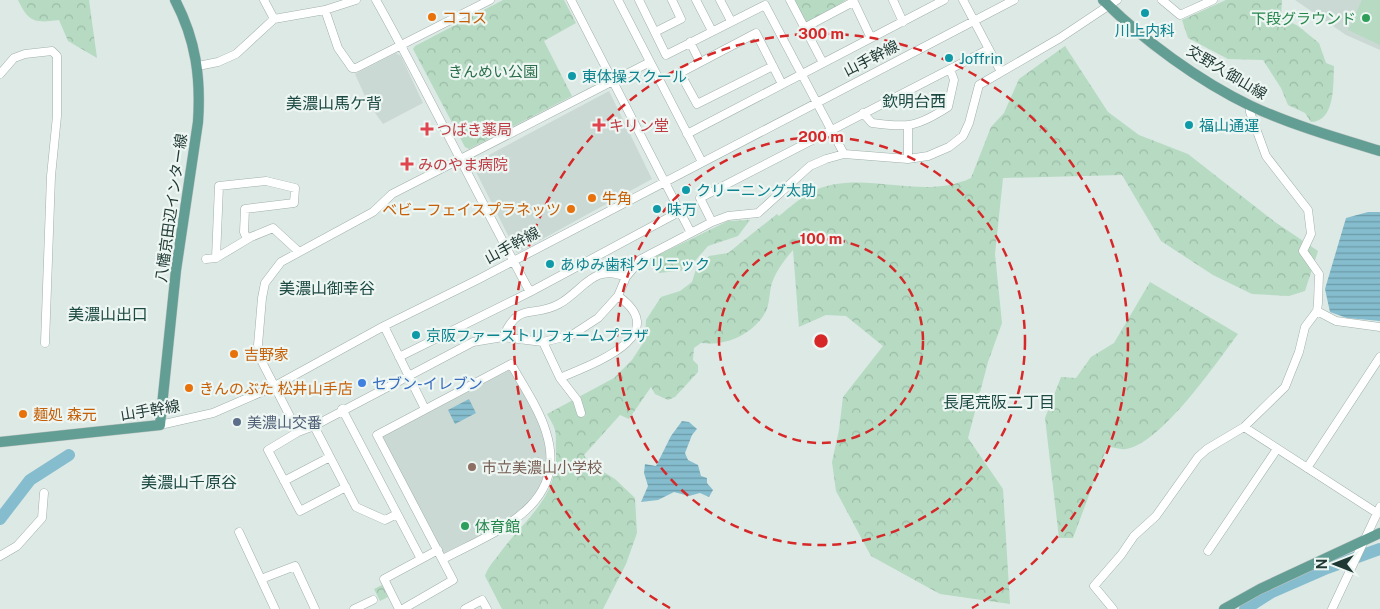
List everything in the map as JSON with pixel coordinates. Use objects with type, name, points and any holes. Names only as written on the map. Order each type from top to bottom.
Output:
[{"type":"main road","name":"八幡京田辺インター線","points":[[160,425],[176,270],[198,122],[198,66],[189,29],[175,0]]},
{"type":"main road","name":"交野久御山線","points":[[1109,2],[1159,47],[1203,79],[1250,106],[1314,130],[1380,151]]},
{"type":"main road","name":"山手幹線","points":[[0,442],[160,425]]},
{"type":"main road","points":[[1224,609],[1260,589],[1361,546],[1380,533]]},
{"type":"street","points":[[264,0],[274,19]]},
{"type":"street","points":[[198,66],[218,62],[236,54],[274,19],[325,10],[356,0]]},
{"type":"street","points":[[376,0],[402,45],[460,161],[530,292]]},
{"type":"street","points":[[325,10],[338,48],[352,68],[356,68],[490,0]]},
{"type":"street","points":[[571,0],[678,212],[691,233]]},
{"type":"street","points":[[618,0],[702,162]]},
{"type":"street","points":[[639,0],[666,55],[764,5],[844,154]]},
{"type":"street","points":[[655,32],[681,19],[672,0]]},
{"type":"street","points":[[696,0],[712,31]]},
{"type":"street","points":[[720,0],[732,22]]},
{"type":"street","points":[[790,0],[823,63]]},
{"type":"street","points":[[893,0],[903,22]]},
{"type":"street","points":[[963,0],[1001,72]]},
{"type":"street","name":"山手幹線","points":[[160,425],[213,413],[273,387],[384,326],[513,261],[663,181],[1014,0]]},
{"type":"street","points":[[1162,0],[1180,15],[1213,0]]},
{"type":"street","points":[[804,28],[853,1],[871,38]]},
{"type":"street","points":[[687,134],[940,1]]},
{"type":"street","points":[[346,487],[300,511],[268,450],[298,432],[314,426],[342,409],[473,342],[503,337],[543,342],[572,335],[598,318],[618,296],[626,277],[641,260],[712,222],[728,216],[758,213],[810,166],[844,154],[908,159],[928,156],[949,147],[963,136],[969,124],[979,85],[1109,2]]},
{"type":"street","points":[[773,66],[696,104],[680,73],[756,33],[773,66],[782,84]]},
{"type":"street","points":[[690,42],[700,62]]},
{"type":"street","points":[[712,222],[700,198],[989,49]]},
{"type":"street","points":[[0,74],[14,58],[25,54],[52,51],[57,56],[57,116],[51,176],[45,343]]},
{"type":"street","points":[[298,432],[273,387],[260,358],[258,344],[262,298],[270,274],[281,262],[298,251],[373,212],[392,194],[460,161],[650,62]]},
{"type":"street","points":[[863,113],[872,123],[908,127],[918,124],[948,107],[954,80],[950,68]]},
{"type":"street","points":[[1113,609],[1094,586],[1122,554],[1134,536],[1156,516],[1198,457],[1207,449],[1244,428],[1284,387],[1299,352],[1305,327],[1317,311],[1320,284],[1319,274],[1303,251],[1311,234],[1308,210],[1295,190],[1266,156],[1250,112],[1250,106]]},
{"type":"street","points":[[908,127],[908,159]]},
{"type":"street","points":[[216,258],[219,186],[266,181],[295,188],[294,202],[245,209],[244,232],[247,239]]},
{"type":"street","points":[[399,357],[530,292],[678,212]]},
{"type":"street","points":[[206,259],[216,258],[247,239],[273,228],[298,251]]},
{"type":"street","points":[[503,337],[512,319],[520,313],[558,304],[589,279],[603,272],[614,272],[626,277]]},
{"type":"street","points":[[560,378],[613,354],[627,344],[637,326],[636,317],[632,306],[618,296]]},
{"type":"street","points":[[1317,311],[1336,321],[1380,327]]},
{"type":"street","points":[[384,326],[425,409]]},
{"type":"street","points":[[543,342],[560,378],[577,400],[582,413]]},
{"type":"street","points":[[1307,468],[1380,357]]},
{"type":"street","points":[[403,609],[453,580],[377,435],[511,364],[546,431],[550,452],[546,484],[533,506],[518,519],[443,559]]},
{"type":"street","points":[[342,409],[421,559]]},
{"type":"street","points":[[314,426],[356,507],[385,520],[397,514]]},
{"type":"street","points":[[1244,428],[1378,510],[1332,609]]},
{"type":"street","points":[[1208,551],[1277,449]]},
{"type":"street","points":[[284,481],[330,457]]},
{"type":"street","points":[[0,556],[17,546],[42,518],[44,494]]},
{"type":"street","points":[[239,532],[275,609]]},
{"type":"street","points":[[399,609],[384,579],[438,550]]},
{"type":"street","points":[[261,580],[295,566],[315,609]]},
{"type":"street","points":[[478,592],[487,609]]},
{"type":"street","points":[[354,609],[373,600]]},
{"type":"street","points":[[465,609],[482,600]]},
{"type":"shaded area","points":[[1295,0],[1380,0],[1380,50],[1346,35]]},
{"type":"shaded area","points":[[396,53],[401,56],[423,103],[383,124],[368,103],[355,74]]},
{"type":"shaded area","points":[[609,91],[652,179],[517,253],[472,164]]},
{"type":"shaded area","name":"市立美濃山小学校","points":[[510,367],[544,432],[548,455],[544,479],[533,501],[498,527],[443,555],[381,435]]},
{"type":"green space","points":[[18,0],[89,0],[97,58],[68,41],[59,20],[34,20],[29,17]]},
{"type":"green space","name":"きんめい公園","points":[[503,0],[564,0],[576,23],[544,41],[572,96],[469,149],[465,147],[413,49],[415,46]]},
{"type":"green space","points":[[793,0],[846,0],[809,23],[804,21]]},
{"type":"green space","points":[[1226,0],[1282,0],[1281,17],[1298,26],[1319,43],[1326,63],[1334,66],[1332,100],[1325,115],[1319,120],[1311,122],[1305,113],[1288,105],[1281,88],[1263,60],[1228,59],[1188,38],[1182,20]]},
{"type":"green space","name":"下段グラウンド","points":[[1362,0],[1380,0],[1380,45],[1348,30]]},
{"type":"green space","points":[[1065,46],[1108,112],[1139,135],[1188,154],[1275,222],[1318,251],[1305,291],[1289,296],[1252,294],[1213,275],[1161,241],[1122,175],[1003,178],[995,254],[1002,323],[988,362],[968,438],[1003,489],[1010,604],[940,594],[871,556],[836,491],[832,462],[839,430],[843,397],[883,346],[846,316],[826,315],[799,327],[793,250],[776,274],[771,287],[767,310],[760,321],[745,333],[728,341],[701,343],[694,348],[693,360],[698,365],[698,372],[675,397],[668,400],[655,394],[651,387],[629,419],[620,415],[584,455],[589,463],[615,479],[635,498],[637,533],[626,564],[603,609],[502,609],[485,576],[506,545],[536,510],[551,485],[555,470],[556,437],[555,430],[547,414],[614,378],[632,360],[645,340],[646,320],[661,297],[680,291],[692,282],[696,269],[709,256],[728,253],[777,214],[779,216],[813,191],[832,185],[852,183],[932,187],[952,185],[971,178],[991,127],[1004,113],[1019,79]]},
{"type":"green space","points":[[750,220],[738,236],[708,246],[687,270],[659,273],[652,258],[728,221]]},
{"type":"green space","points":[[1150,282],[1238,334],[1203,381],[1171,418],[1155,433],[1140,444],[1126,449],[1107,447],[1073,538],[1059,538],[1045,418],[1061,377],[1076,378],[1091,357],[1114,343]]},
{"type":"green space","points":[[382,585],[388,597],[380,601],[374,589]]},
{"type":"water","points":[[1368,212],[1380,212],[1380,321],[1347,318],[1330,312],[1325,289],[1346,218]]},
{"type":"water","points":[[469,399],[476,413],[455,424],[448,410]]},
{"type":"water","points":[[682,421],[689,422],[697,429],[692,435],[685,453],[688,460],[698,465],[701,476],[707,478],[707,483],[713,490],[709,497],[700,493],[689,496],[674,492],[658,500],[641,502],[648,486],[644,473],[645,464],[656,466],[671,436]]},
{"type":"waterway","points":[[0,519],[30,480],[69,455]]},
{"type":"waterway","points":[[1245,609],[1272,592],[1327,568],[1380,549]]},
{"type":"place","name":"川上内科","points":[[1145,13]]},
{"type":"place","name":"ココス","points":[[432,17]]},
{"type":"place","name":"下段グラウンド","points":[[1366,18]]},
{"type":"place","name":"Joffrin","points":[[949,58]]},
{"type":"place","name":"東体操スクール","points":[[572,76]]},
{"type":"place","name":"キリン堂","points":[[599,125]]},
{"type":"place","name":"福山通運","points":[[1189,125]]},
{"type":"place","name":"つばき薬局","points":[[427,129]]},
{"type":"place","name":"みのやま病院","points":[[407,164]]},
{"type":"place","name":"クリーニング太助","points":[[686,190]]},
{"type":"place","name":"牛角","points":[[592,198]]},
{"type":"place","name":"ベビーフェイスプラネッツ","points":[[571,209]]},
{"type":"place","name":"味万","points":[[657,209]]},
{"type":"place","name":"あゆみ歯科クリニック","points":[[550,264]]},
{"type":"place","name":"京阪ファーストリフォームプラザ","points":[[416,335]]},
{"type":"place","name":"吉野家","points":[[234,354]]},
{"type":"place","name":"セブン-イレブン","points":[[362,383]]},
{"type":"place","name":"きんのぶた 松井山手店","points":[[189,388]]},
{"type":"place","name":"麺処 森元","points":[[23,414]]},
{"type":"place","name":"美濃山交番","points":[[237,422]]},
{"type":"place","name":"市立美濃山小学校","points":[[472,467]]},
{"type":"place","name":"体育館","points":[[465,526]]},
{"type":"district","name":"欽明台西","points":[[914,101]]},
{"type":"district","name":"美濃山馬ケ背","points":[[334,103]]},
{"type":"district","name":"美濃山御幸谷","points":[[327,288]]},
{"type":"district","name":"美濃山出口","points":[[108,314]]},
{"type":"district","name":"長尾荒阪二丁目","points":[[999,402]]},
{"type":"district","name":"美濃山千原谷","points":[[189,482]]}]
